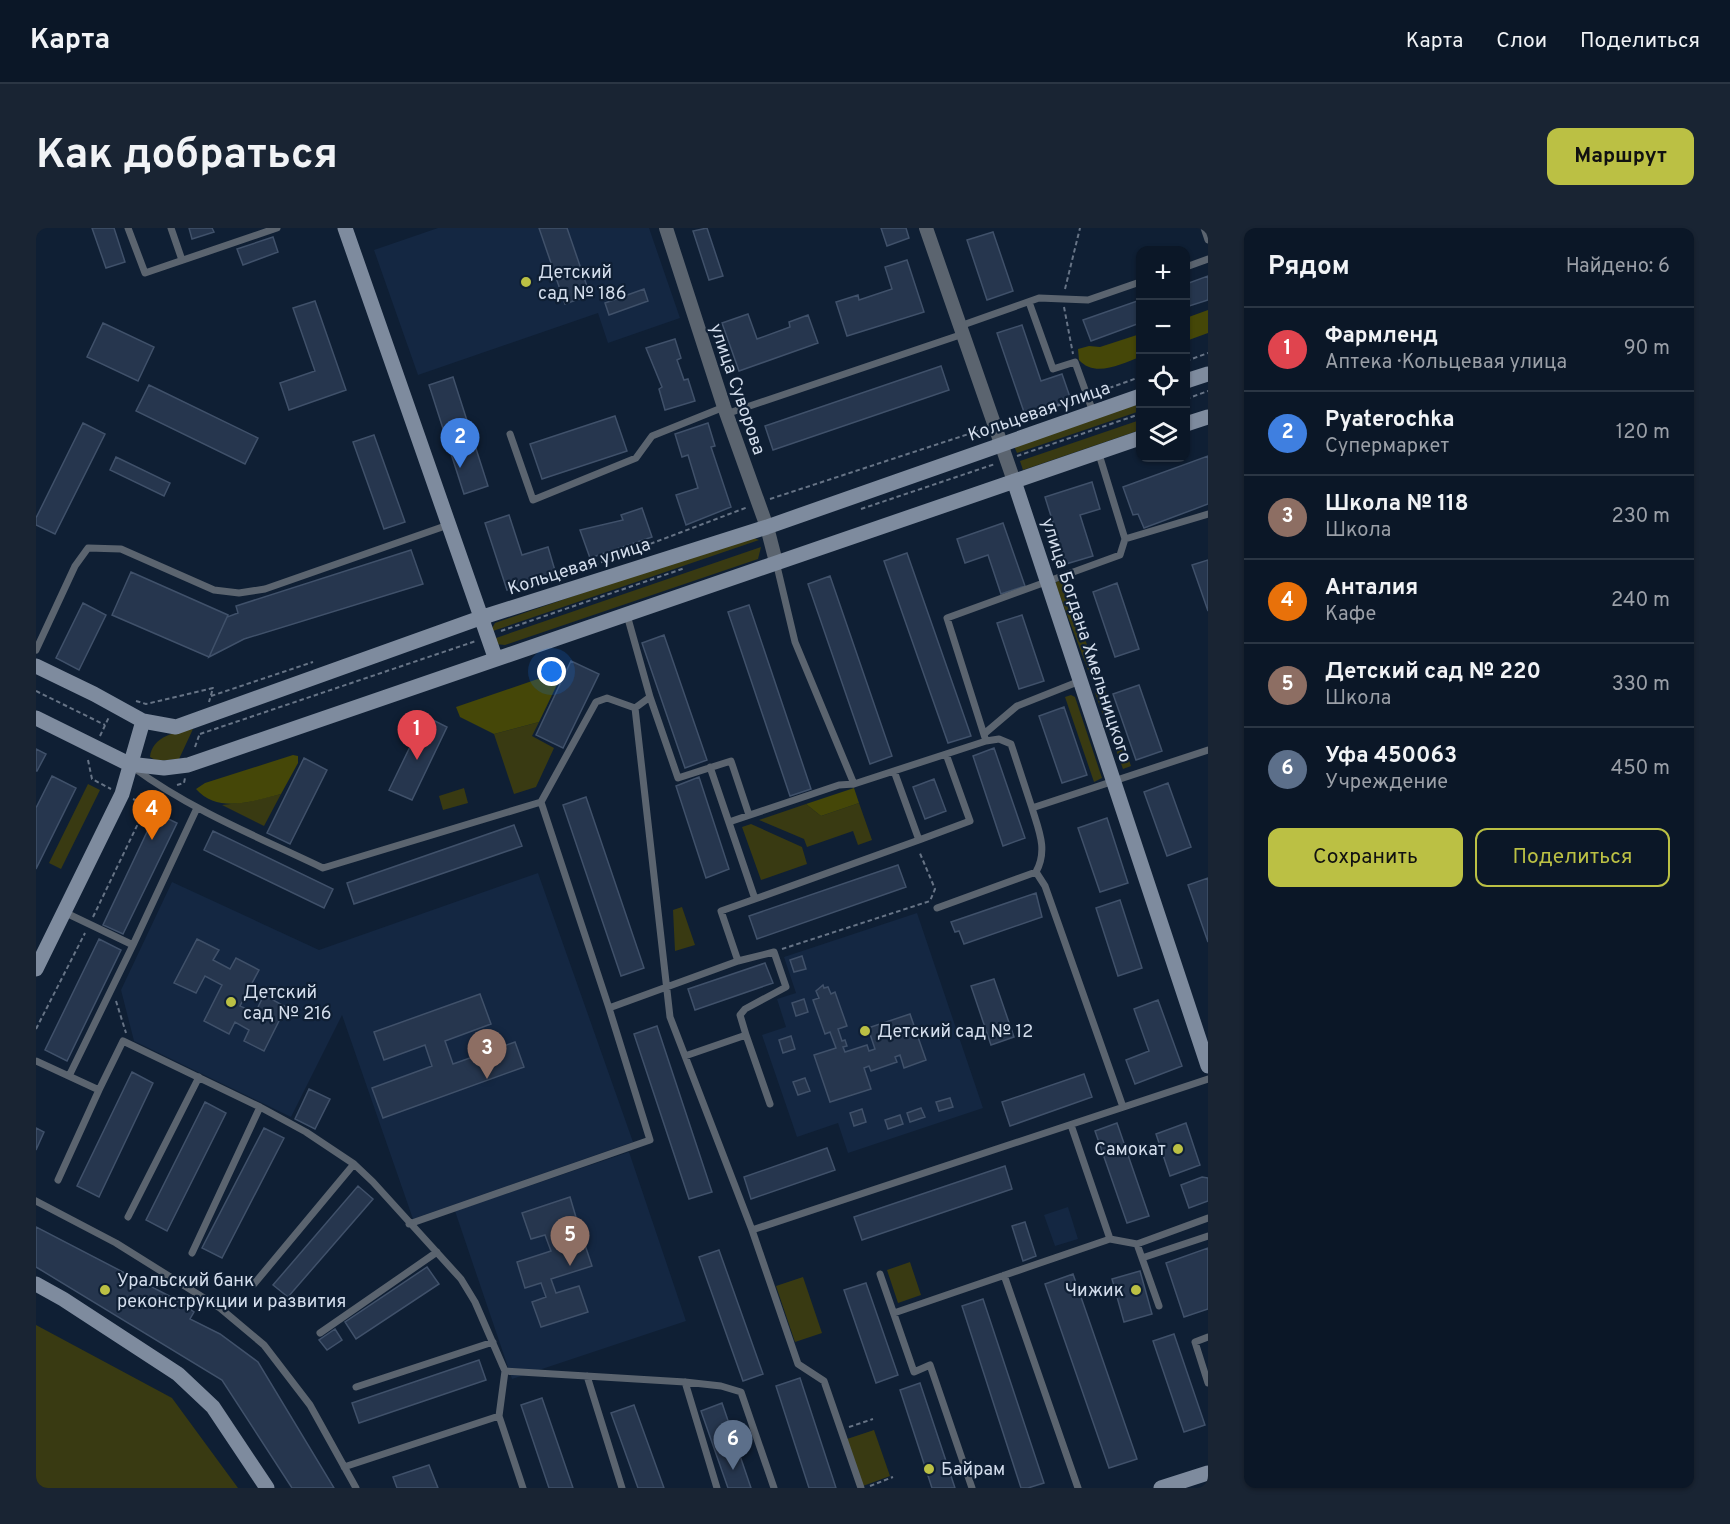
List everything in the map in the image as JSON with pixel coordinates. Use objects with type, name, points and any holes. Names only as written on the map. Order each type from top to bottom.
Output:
[{"type":"main road","points":[[345,228],[495,657]]},
{"type":"main road","points":[[1190,379],[1208,374]]},
{"type":"main road","name":"Кольцевая улица","points":[[36,666],[94,694],[143,722],[176,727],[480,618],[767,527],[1136,397]]},
{"type":"main road","points":[[1190,422],[1208,417]]},
{"type":"main road","points":[[36,718],[129,764],[164,768],[188,765],[495,657],[1136,439]]},
{"type":"main road","name":"улица Богдана Хмельницкого","points":[[1014,481],[1208,1066]]},
{"type":"main road","points":[[36,969],[122,794],[143,722]]},
{"type":"main road","points":[[36,1284],[178,1374],[213,1407],[267,1488]]},
{"type":"main road","points":[[1161,1488],[1208,1473]]},
{"type":"street","name":"улица Суворова","points":[[666,228],[725,410],[767,527],[776,562]]},
{"type":"street","name":"улица Богдана Хмельницкого","points":[[926,228],[1014,481]]},
{"type":"lane","points":[[128,228],[145,273],[272,229]]},
{"type":"lane","points":[[171,228],[182,260]]},
{"type":"lane","points":[[1204,228],[1208,240]]},
{"type":"lane","points":[[1190,265],[1208,260]]},
{"type":"lane","points":[[510,434],[533,500],[636,458],[652,436],[962,330],[1039,298],[1088,300],[1136,283]]},
{"type":"lane","points":[[1029,302],[1053,369],[1075,362],[1093,412]]},
{"type":"lane","points":[[985,738],[947,618],[1046,580],[1120,555],[1125,539],[1098,451]]},
{"type":"lane","points":[[1125,539],[1208,514]]},
{"type":"lane","points":[[36,650],[75,566],[88,548],[121,549],[214,590],[239,592],[265,589],[449,524]]},
{"type":"lane","points":[[776,562],[795,642],[854,784]]},
{"type":"lane","points":[[627,612],[650,697],[678,777],[730,761],[749,815]]},
{"type":"lane","points":[[729,822],[839,785],[854,784],[946,754],[985,738],[1017,706],[1080,681]]},
{"type":"lane","points":[[635,708],[650,697]]},
{"type":"lane","points":[[129,764],[162,789],[197,808],[323,868],[541,802],[596,702],[607,698],[635,708]]},
{"type":"lane","points":[[635,708],[670,1017],[752,1230],[798,1364],[824,1382],[863,1488]]},
{"type":"lane","points":[[937,908],[1036,873],[1042,862],[1043,842],[1011,744],[999,739],[985,738]]},
{"type":"lane","points":[[1032,808],[1208,750]]},
{"type":"lane","points":[[738,961],[721,911],[970,821],[946,754]]},
{"type":"lane","points":[[710,767],[755,899]]},
{"type":"lane","points":[[894,771],[916,840]]},
{"type":"lane","points":[[409,1224],[650,1140],[541,802]]},
{"type":"lane","points":[[69,1076],[197,808]]},
{"type":"lane","points":[[1036,873],[1045,886],[1124,1107]]},
{"type":"lane","points":[[64,912],[133,945]]},
{"type":"lane","points":[[609,1008],[738,961],[774,952],[786,987],[745,1009],[740,1015],[770,1104]]},
{"type":"lane","points":[[685,1056],[746,1035]]},
{"type":"lane","points":[[58,1180],[123,1041],[260,1107],[306,1132],[354,1164],[373,1182],[461,1279],[475,1302],[505,1371],[499,1416],[523,1488]]},
{"type":"lane","points":[[36,1061],[99,1090]]},
{"type":"lane","points":[[128,1217],[199,1077]]},
{"type":"lane","points":[[752,1230],[1208,1079]]},
{"type":"lane","points":[[192,1253],[260,1107]]},
{"type":"lane","points":[[1071,1125],[1110,1239]]},
{"type":"lane","points":[[254,1284],[354,1164]]},
{"type":"lane","points":[[36,1201],[116,1243],[220,1308],[264,1346],[310,1405],[356,1488]]},
{"type":"lane","points":[[894,1313],[1110,1239],[1137,1244],[1208,1218]]},
{"type":"lane","points":[[1142,1258],[1208,1236]]},
{"type":"lane","points":[[1137,1244],[1159,1306]]},
{"type":"lane","points":[[320,1333],[436,1252]]},
{"type":"lane","points":[[880,1274],[914,1372],[930,1365],[972,1488]]},
{"type":"lane","points":[[1004,1275],[1078,1488]]},
{"type":"lane","points":[[1208,1337],[1195,1342],[1208,1380]]},
{"type":"lane","points":[[356,1387],[493,1342]]},
{"type":"lane","points":[[505,1371],[685,1382],[721,1386],[741,1392],[774,1488]]},
{"type":"lane","points":[[587,1376],[622,1488]]},
{"type":"lane","points":[[685,1382],[717,1488]]},
{"type":"lane","points":[[344,1467],[499,1416]]},
{"type":"path","points":[[1190,359],[1207,353]]},
{"type":"path","points":[[564,577],[758,503],[1136,378]]},
{"type":"path","points":[[1190,397],[1208,391]]},
{"type":"path","points":[[851,513],[1136,415]]},
{"type":"path","points":[[975,454],[981,470]]},
{"type":"path","points":[[200,734],[691,566]]},
{"type":"path","points":[[211,696],[323,659]]},
{"type":"path","points":[[36,1029],[147,805],[162,789],[184,783],[213,688],[146,704],[129,699]]},
{"type":"path","points":[[36,691],[105,725]]},
{"type":"path","points":[[774,952],[930,901],[935,889],[916,840]]},
{"type":"path","points":[[112,988],[130,1044]]},
{"type":"path","points":[[841,1429],[873,1419]]},
{"type":"path","points":[[863,1488],[893,1478]]},
{"type":"shaded area","name":"Детский сад № 186","points":[[438,228],[649,228],[680,318],[608,343],[598,313],[418,375],[374,250]]},
{"type":"shaded area","points":[[1208,310],[1208,333],[1190,340],[1190,317]]},
{"type":"shaded area","points":[[1136,335],[1136,359],[1117,366],[1100,369],[1085,365],[1079,360],[1078,349],[1089,346],[1100,347]]},
{"type":"shaded area","points":[[1136,403],[1136,412],[1017,453],[1014,446]]},
{"type":"shaded area","points":[[1136,421],[1136,431],[1023,470],[1020,461]]},
{"type":"shaded area","points":[[749,536],[759,540],[490,632],[495,623]]},
{"type":"shaded area","points":[[761,547],[758,559],[505,645],[495,644],[493,639]]},
{"type":"shaded area","points":[[1063,578],[1095,667],[1088,670],[1055,583]]},
{"type":"shaded area","points":[[564,670],[539,722],[494,734],[460,717],[456,707]]},
{"type":"shaded area","points":[[1104,687],[1131,766],[1123,769],[1095,693]]},
{"type":"shaded area","points":[[1071,695],[1075,697],[1102,778],[1094,782],[1065,697]]},
{"type":"shaded area","points":[[539,722],[532,736],[554,748],[536,787],[514,794],[494,734]]},
{"type":"shaded area","points":[[193,729],[179,759],[157,761],[150,757],[155,744],[166,736]]},
{"type":"shaded area","points":[[293,755],[298,756],[298,763],[281,794],[236,804],[215,801],[205,797],[196,789],[205,783]]},
{"type":"shaded area","points":[[88,784],[100,790],[61,869],[49,863]]},
{"type":"shaded area","points":[[464,788],[468,803],[443,810],[439,796]]},
{"type":"shaded area","points":[[854,788],[859,803],[821,816],[806,804]]},
{"type":"shaded area","points":[[281,794],[264,826],[222,805],[248,802]]},
{"type":"shaded area","points":[[859,803],[872,840],[858,845],[853,831],[807,847],[804,839],[759,820],[806,804],[821,816]]},
{"type":"shaded area","points":[[751,824],[802,847],[807,864],[761,880],[742,827]]},
{"type":"shaded area","points":[[538,873],[633,1142],[413,1219],[342,1015],[291,1117],[134,1041],[121,990],[172,882],[319,950]]},
{"type":"shaded area","points":[[682,907],[695,945],[675,951],[673,910]]},
{"type":"shaded area","name":"Детский сад № 12","points":[[917,913],[983,1108],[848,1153],[838,1123],[797,1137],[762,1035],[786,1027],[777,999],[796,993],[784,957]]},
{"type":"shaded area","points":[[629,1152],[686,1321],[512,1379],[455,1211]]},
{"type":"shaded area","points":[[1068,1207],[1078,1239],[1055,1246],[1044,1215]]},
{"type":"shaded area","points":[[910,1262],[921,1295],[898,1303],[887,1270]]},
{"type":"shaded area","points":[[803,1277],[822,1333],[795,1342],[776,1286]]},
{"type":"shaded area","points":[[36,1325],[172,1398],[238,1488],[36,1488]]},
{"type":"shaded area","points":[[874,1430],[890,1476],[863,1486],[847,1439]]},
{"type":"building","points":[[92,228],[114,228],[125,262],[106,268]]},
{"type":"building","points":[[189,228],[212,228],[214,232],[192,239]]},
{"type":"building","points":[[539,228],[567,228],[590,295],[565,304]]},
{"type":"building","points":[[707,228],[723,276],[709,280],[693,231]]},
{"type":"building","points":[[881,228],[906,228],[909,238],[887,246]]},
{"type":"building","points":[[993,232],[1013,291],[987,300],[967,240]]},
{"type":"building","points":[[273,237],[278,252],[243,265],[237,249]]},
{"type":"building","points":[[907,260],[924,312],[847,336],[836,302],[858,295],[859,300],[892,289],[885,267]]},
{"type":"building","points":[[1208,276],[1208,300],[1190,306],[1190,283]]},
{"type":"building","points":[[644,289],[648,301],[609,315],[605,303]]},
{"type":"building","points":[[315,301],[346,390],[289,410],[280,383],[315,371],[293,308]]},
{"type":"building","points":[[1136,301],[1136,324],[1091,341],[1083,320]]},
{"type":"building","points":[[748,314],[757,339],[790,327],[789,322],[808,315],[818,343],[739,371],[722,323]]},
{"type":"building","points":[[103,323],[154,347],[138,381],[87,357]]},
{"type":"building","points":[[1022,325],[1041,381],[1062,374],[1071,400],[1025,415],[997,333]]},
{"type":"building","points":[[675,339],[681,358],[677,360],[684,380],[688,379],[695,401],[665,410],[659,389],[662,387],[646,348]]},
{"type":"building","points":[[941,366],[949,390],[773,450],[765,426]]},
{"type":"building","points":[[453,377],[488,486],[464,494],[429,385]]},
{"type":"building","points":[[149,385],[258,438],[245,464],[136,411]]},
{"type":"building","points":[[615,416],[627,451],[542,479],[530,444]]},
{"type":"building","points":[[83,423],[105,434],[55,534],[36,525],[36,518]]},
{"type":"building","points":[[708,423],[715,446],[711,447],[731,507],[686,525],[676,495],[698,488],[688,455],[682,457],[675,434]]},
{"type":"building","points":[[374,435],[405,522],[384,529],[353,442]]},
{"type":"building","points":[[1208,456],[1208,504],[1144,528],[1138,514],[1133,515],[1123,487]]},
{"type":"building","points":[[116,457],[170,483],[164,496],[110,470]]},
{"type":"building","points":[[1092,482],[1100,509],[1080,515],[1093,556],[1066,564],[1045,497]]},
{"type":"building","points":[[642,508],[652,537],[590,558],[580,530],[623,520],[621,515]]},
{"type":"building","points":[[509,515],[522,555],[548,547],[556,574],[507,590],[485,523]]},
{"type":"building","points":[[1003,523],[1025,586],[1001,594],[988,555],[965,563],[957,539]]},
{"type":"building","points":[[411,550],[423,584],[244,639],[209,657],[227,617],[238,613],[236,606]]},
{"type":"building","points":[[907,553],[971,736],[948,743],[884,561]]},
{"type":"building","points":[[1208,560],[1208,611],[1192,565]]},
{"type":"building","points":[[131,572],[228,615],[209,657],[112,615]]},
{"type":"building","points":[[830,576],[892,756],[870,764],[808,584]]},
{"type":"building","points":[[1117,583],[1139,649],[1115,657],[1093,592]]},
{"type":"building","points":[[83,603],[106,615],[79,670],[56,658]]},
{"type":"building","points":[[749,605],[811,789],[790,796],[728,612]]},
{"type":"building","points":[[1022,615],[1044,681],[1019,689],[997,623]]},
{"type":"building","points":[[664,635],[707,760],[685,768],[642,643]]},
{"type":"building","points":[[571,661],[599,674],[563,748],[536,735]]},
{"type":"building","points":[[1139,685],[1162,751],[1136,760],[1113,694]]},
{"type":"building","points":[[1064,707],[1087,775],[1062,783],[1039,716]]},
{"type":"building","points":[[425,716],[447,727],[412,800],[389,790]]},
{"type":"building","points":[[994,748],[1025,838],[1003,846],[973,756]]},
{"type":"building","points":[[36,749],[46,754],[37,771],[36,771]]},
{"type":"building","points":[[304,758],[327,770],[290,844],[267,833]]},
{"type":"building","points":[[52,776],[76,788],[36,869],[36,808]]},
{"type":"building","points":[[699,777],[729,869],[706,878],[676,786]]},
{"type":"building","points":[[934,779],[946,811],[925,819],[913,787]]},
{"type":"building","points":[[1168,783],[1191,847],[1167,856],[1144,792]]},
{"type":"building","points":[[586,797],[644,968],[621,976],[563,805]]},
{"type":"building","points":[[156,813],[177,823],[123,934],[103,925]]},
{"type":"building","points":[[1107,818],[1128,883],[1100,892],[1078,828]]},
{"type":"building","points":[[514,825],[522,846],[354,904],[347,883]]},
{"type":"building","points":[[213,831],[333,889],[324,908],[204,850]]},
{"type":"building","points":[[898,865],[906,887],[757,939],[749,916]]},
{"type":"building","points":[[1208,878],[1208,942],[1188,885]]},
{"type":"building","points":[[1036,893],[1042,917],[964,944],[959,931],[955,932],[951,922]]},
{"type":"building","points":[[1120,900],[1142,968],[1118,976],[1096,908]]},
{"type":"building","points":[[99,939],[121,950],[67,1061],[45,1050]]},
{"type":"building","points":[[197,939],[219,950],[213,960],[230,969],[236,958],[259,970],[240,1006],[255,1013],[264,995],[286,1007],[264,1051],[244,1041],[249,1030],[235,1022],[229,1034],[204,1021],[222,985],[205,976],[196,993],[174,983]]},
{"type":"building","points":[[802,956],[806,969],[794,972],[790,960]]},
{"type":"building","points":[[765,963],[773,983],[695,1010],[688,989]]},
{"type":"building","points":[[994,979],[1014,1037],[991,1045],[971,986]]},
{"type":"building","points":[[823,985],[824,988],[828,987],[831,994],[835,992],[847,1026],[838,1029],[842,1041],[845,1040],[847,1046],[843,1047],[845,1052],[867,1045],[869,1051],[875,1049],[868,1028],[910,1014],[926,1060],[904,1068],[900,1055],[895,1057],[897,1062],[871,1071],[869,1066],[864,1068],[871,1089],[830,1102],[814,1055],[836,1048],[830,1032],[825,1034],[813,1000],[819,998],[816,991]]},
{"type":"building","points":[[480,994],[491,1024],[445,1041],[453,1064],[515,1042],[524,1067],[383,1118],[372,1088],[432,1066],[425,1045],[384,1060],[374,1032]]},
{"type":"building","points":[[804,999],[808,1012],[796,1016],[792,1003]]},
{"type":"building","points":[[1158,1000],[1182,1066],[1135,1084],[1126,1060],[1149,1051],[1134,1009]]},
{"type":"building","points":[[657,1026],[712,1192],[689,1199],[634,1034]]},
{"type":"building","points":[[791,1036],[795,1049],[783,1053],[779,1040]]},
{"type":"building","points":[[132,1072],[153,1083],[99,1197],[77,1186]]},
{"type":"building","points":[[1084,1074],[1092,1097],[1010,1126],[1002,1102]]},
{"type":"building","points":[[805,1078],[810,1091],[798,1095],[793,1082]]},
{"type":"building","points":[[309,1089],[330,1099],[315,1129],[295,1119]]},
{"type":"building","points":[[950,1098],[953,1107],[939,1111],[936,1102]]},
{"type":"building","points":[[205,1102],[226,1113],[167,1231],[146,1220]]},
{"type":"building","points":[[921,1108],[925,1117],[910,1122],[907,1113]]},
{"type":"building","points":[[862,1109],[866,1122],[854,1126],[850,1113]]},
{"type":"building","points":[[900,1115],[903,1124],[888,1129],[885,1120]]},
{"type":"building","points":[[1117,1123],[1149,1216],[1127,1223],[1095,1131]]},
{"type":"building","name":"Самокат","points":[[1186,1123],[1200,1165],[1170,1176],[1156,1134]]},
{"type":"building","points":[[36,1128],[44,1132],[36,1150]]},
{"type":"building","points":[[264,1128],[284,1138],[222,1258],[202,1248]]},
{"type":"building","points":[[827,1148],[835,1170],[751,1199],[744,1177]]},
{"type":"building","points":[[1005,1166],[1012,1189],[862,1240],[854,1217]]},
{"type":"building","points":[[1202,1177],[1208,1178],[1208,1201],[1189,1208],[1181,1185]]},
{"type":"building","points":[[358,1186],[373,1199],[288,1297],[273,1285]]},
{"type":"building","points":[[570,1197],[578,1224],[556,1231],[561,1246],[583,1239],[592,1266],[551,1279],[556,1293],[579,1286],[588,1312],[541,1327],[532,1302],[546,1297],[541,1283],[525,1288],[517,1262],[551,1251],[545,1235],[531,1239],[522,1213]]},
{"type":"building","points":[[1025,1222],[1036,1256],[1023,1261],[1012,1226]]},
{"type":"building","points":[[36,1227],[177,1300],[194,1312],[190,1319],[220,1334],[258,1362],[334,1488],[292,1488],[222,1380],[36,1267]]},
{"type":"building","points":[[1208,1248],[1208,1309],[1184,1317],[1166,1263]]},
{"type":"building","points":[[719,1250],[763,1374],[743,1381],[699,1257]]},
{"type":"building","points":[[427,1267],[439,1284],[356,1339],[345,1322]]},
{"type":"building","points":[[1140,1271],[1152,1314],[1124,1322],[1112,1279]]},
{"type":"building","points":[[1073,1274],[1137,1459],[1109,1468],[1045,1284]]},
{"type":"building","points":[[866,1283],[898,1375],[876,1383],[844,1290]]},
{"type":"building","points":[[983,1299],[1044,1483],[1028,1488],[1021,1488],[962,1306]]},
{"type":"building","points":[[335,1329],[342,1340],[327,1350],[319,1340]]},
{"type":"building","points":[[1174,1334],[1205,1425],[1184,1432],[1153,1341]]},
{"type":"building","points":[[479,1360],[486,1380],[359,1423],[352,1403]]},
{"type":"building","points":[[800,1378],[836,1488],[809,1488],[776,1386]]},
{"type":"building","points":[[920,1383],[955,1488],[932,1488],[900,1390]]},
{"type":"building","points":[[542,1398],[573,1488],[549,1488],[521,1405]]},
{"type":"building","points":[[722,1403],[751,1488],[728,1488],[701,1411]]},
{"type":"building","points":[[634,1405],[664,1488],[638,1488],[611,1413]]},
{"type":"building","points":[[429,1465],[438,1488],[397,1488],[393,1477]]},
{"type":"place","name":"Детский сад № 186","points":[[526,282]]},
{"type":"place","name":"Pyaterochka","points":[[460,468]]},
{"type":"place","name":"Фармленд","points":[[417,760]]},
{"type":"place","name":"Анталия","points":[[152,840]]},
{"type":"place","name":"Детский сад № 216","points":[[231,1002]]},
{"type":"place","name":"Детский сад № 12","points":[[865,1031]]},
{"type":"place","name":"Школа № 118","points":[[487,1079]]},
{"type":"place","name":"Самокат","points":[[1178,1149]]},
{"type":"place","name":"Детский сад № 220","points":[[570,1266]]},
{"type":"place","name":"Уральский банк реконструкции и развития","points":[[105,1290]]},
{"type":"place","name":"Чижик","points":[[1136,1290]]},
{"type":"place","name":"Байрам","points":[[929,1469]]},
{"type":"place","name":"Уфа 450063","points":[[733,1470]]}]
